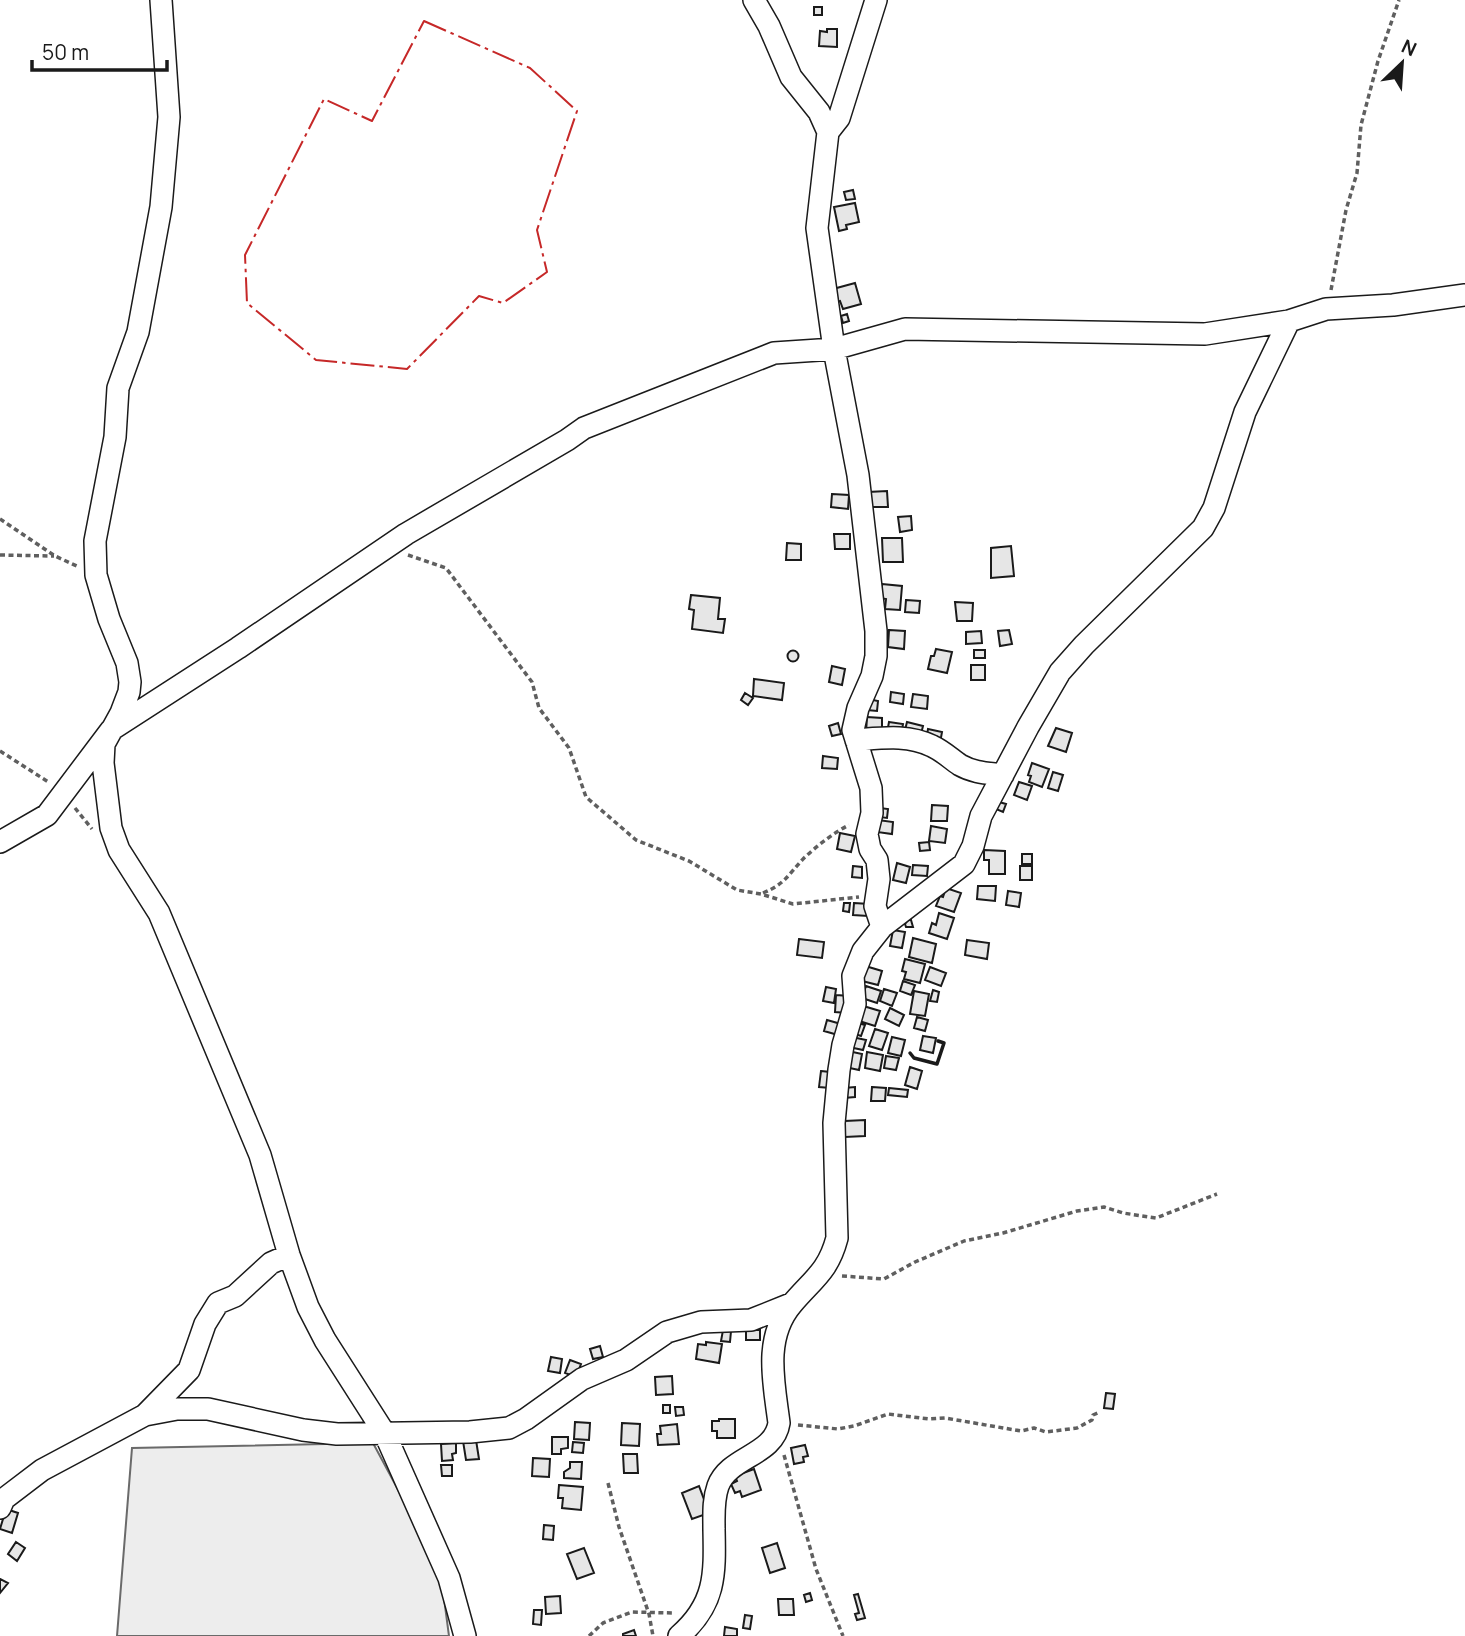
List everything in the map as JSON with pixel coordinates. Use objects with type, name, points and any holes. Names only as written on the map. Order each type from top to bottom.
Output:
[{"type":"street","points":[[161,0],[169,117],[161,207],[138,332],[118,388],[115,437],[95,541],[96,575],[109,619],[127,663],[130,682],[121,713],[104,744],[103,763],[111,828],[119,850],[159,913],[260,1155],[289,1255],[308,1307],[325,1340],[385,1434],[449,1577],[465,1636]]},
{"type":"street","points":[[754,0],[769,26],[791,77],[819,112],[828,132],[817,228],[834,349],[858,474],[876,631],[876,656],[872,676],[858,708],[853,730],[871,788],[872,813],[867,834],[870,849],[877,860],[875,906],[882,927]]},
{"type":"street","points":[[828,132],[839,118],[876,0]]},
{"type":"street","points":[[0,842],[47,815],[111,730],[406,534],[598,421],[774,353],[834,349],[905,328],[1205,334],[1289,321],[1326,309],[1393,305],[1465,295]]},
{"type":"street","points":[[679,1636],[693,1624],[701,1611],[715,1576],[715,1497],[719,1482],[726,1471],[761,1449],[776,1431],[772,1370],[774,1340],[783,1315],[829,1261],[836,1238],[834,1122],[843,1045],[855,1004],[853,976],[863,951],[882,927],[964,864],[981,816],[1060,673],[1084,645],[1203,528],[1214,508],[1245,412],[1289,321]]},
{"type":"street","points":[[856,740],[890,737],[910,739],[932,746],[978,773],[1003,775]]},
{"type":"street","points":[[0,1508],[4,1499],[42,1470],[145,1415],[190,1370],[205,1324],[218,1303],[235,1296],[271,1264],[289,1255]]},
{"type":"street","points":[[145,1415],[177,1409],[208,1409],[303,1430],[337,1434],[470,1432],[509,1428],[582,1379],[626,1360],[667,1332],[701,1322],[751,1320],[791,1304]]},
{"type":"path","points":[[1326,309],[1346,210],[1357,173],[1362,125],[1377,61],[1399,0]]},
{"type":"path","points":[[0,519],[55,556],[96,575]]},
{"type":"path","points":[[0,555],[55,556]]},
{"type":"path","points":[[374,556],[410,555],[446,568],[532,682],[539,708],[569,748],[586,797],[636,839],[689,861],[737,890],[793,904],[876,896]]},
{"type":"path","points":[[761,894],[780,886],[805,858],[838,831],[872,813]]},
{"type":"path","points":[[818,1276],[884,1279],[964,1241],[1077,1212],[1104,1207],[1156,1218],[1217,1194]]},
{"type":"path","points":[[843,1636],[816,1569],[776,1431],[838,1429],[888,1414],[944,1418],[1021,1431],[1034,1428],[1046,1432],[1077,1428],[1100,1412]]},
{"type":"path","points":[[608,1483],[619,1527],[649,1614],[653,1636]]},
{"type":"path","points":[[589,1636],[603,1623],[632,1612],[649,1614],[701,1611]]},
{"type":"shaded area","points":[[373,1443],[440,1568],[449,1636],[117,1636],[132,1448]]},
{"type":"building","points":[[814,7],[822,7],[822,15],[814,15]]},
{"type":"building","points":[[827,29],[837,29],[837,47],[819,46],[820,31],[827,32]]},
{"type":"building","points":[[853,190],[855,199],[846,200],[844,192]]},
{"type":"building","points":[[855,203],[859,222],[846,225],[847,229],[839,231],[834,207]]},
{"type":"building","points":[[855,283],[861,304],[843,309],[840,301],[837,302],[833,289]]},
{"type":"building","points":[[847,314],[849,321],[843,323],[841,316]]},
{"type":"building","points":[[887,491],[888,507],[869,507],[868,492]]},
{"type":"building","points":[[832,494],[849,495],[848,509],[831,507]]},
{"type":"building","points":[[911,516],[912,530],[900,532],[898,517]]},
{"type":"building","points":[[834,534],[850,534],[850,549],[835,549]]},
{"type":"building","points":[[882,538],[902,538],[903,562],[883,562]]},
{"type":"building","points":[[787,543],[801,544],[801,560],[786,560]]},
{"type":"building","points":[[1011,546],[1014,576],[991,578],[991,548]]},
{"type":"building","points":[[882,584],[902,586],[900,610],[885,609],[886,599],[880,598]]},
{"type":"building","points":[[691,595],[720,598],[718,619],[725,619],[723,633],[692,629],[694,610],[689,609]]},
{"type":"building","points":[[906,600],[920,601],[919,613],[905,612]]},
{"type":"building","points":[[955,602],[973,603],[972,621],[957,621]]},
{"type":"building","points":[[889,630],[905,631],[904,649],[888,647]]},
{"type":"building","points":[[1009,630],[1012,644],[1000,646],[998,631]]},
{"type":"building","points":[[981,631],[982,643],[966,644],[966,632]]},
{"type":"building","points":[[936,649],[952,652],[947,673],[928,669]]},
{"type":"building","points":[[793,650],[799,656],[793,662],[787,656]]},
{"type":"building","points":[[974,650],[985,650],[985,658],[974,658]]},
{"type":"building","points":[[971,665],[985,665],[985,680],[971,680]]},
{"type":"building","points":[[832,666],[845,669],[842,685],[829,682]]},
{"type":"building","points":[[754,679],[784,683],[782,700],[753,696]]},
{"type":"building","points":[[891,692],[904,694],[903,704],[890,702]]},
{"type":"building","points":[[745,693],[753,698],[748,705],[741,700]]},
{"type":"building","points":[[913,694],[928,696],[927,709],[911,707]]},
{"type":"building","points":[[868,699],[878,701],[877,711],[867,710]]},
{"type":"building","points":[[867,717],[882,718],[882,734],[866,733]]},
{"type":"building","points":[[889,722],[903,724],[901,735],[887,733]]},
{"type":"building","points":[[907,722],[923,726],[920,738],[904,734]]},
{"type":"building","points":[[838,723],[841,734],[832,736],[829,726]]},
{"type":"building","points":[[1056,728],[1072,733],[1066,752],[1048,746]]},
{"type":"building","points":[[928,729],[942,732],[940,743],[926,740]]},
{"type":"building","points":[[823,756],[838,758],[837,769],[822,768]]},
{"type":"building","points":[[1032,763],[1049,769],[1042,787],[1029,782]]},
{"type":"building","points":[[1053,772],[1063,775],[1058,791],[1048,788]]},
{"type":"building","points":[[1019,782],[1032,786],[1027,800],[1014,795]]},
{"type":"building","points":[[999,802],[1006,804],[1003,812],[996,809]]},
{"type":"building","points":[[932,805],[948,806],[947,821],[931,821]]},
{"type":"building","points":[[880,808],[888,809],[887,818],[879,817]]},
{"type":"building","points":[[878,820],[893,822],[892,834],[877,832]]},
{"type":"building","points":[[931,826],[947,829],[945,843],[929,841]]},
{"type":"building","points":[[840,833],[855,836],[851,852],[837,849]]},
{"type":"building","points":[[929,842],[930,850],[920,851],[919,843]]},
{"type":"building","points":[[984,850],[1005,851],[1005,874],[989,874],[989,860],[984,860]]},
{"type":"building","points":[[1022,854],[1032,854],[1032,864],[1022,864]]},
{"type":"building","points":[[897,863],[910,867],[906,883],[893,880]]},
{"type":"building","points":[[913,865],[928,866],[927,876],[912,875]]},
{"type":"building","points":[[853,866],[862,867],[862,878],[852,877]]},
{"type":"building","points":[[1020,866],[1032,866],[1032,880],[1020,880]]},
{"type":"building","points":[[978,886],[996,886],[995,901],[977,899]]},
{"type":"building","points":[[946,888],[961,893],[954,912],[936,906]]},
{"type":"building","points":[[1008,891],[1021,893],[1019,907],[1006,905]]},
{"type":"building","points":[[844,903],[850,903],[849,912],[843,911]]},
{"type":"building","points":[[854,903],[869,904],[868,916],[853,915]]},
{"type":"building","points":[[939,913],[954,918],[947,939],[929,933],[932,923],[936,925]]},
{"type":"building","points":[[908,920],[911,920],[913,927],[906,927]]},
{"type":"building","points":[[893,930],[905,932],[902,948],[890,946]]},
{"type":"building","points":[[913,938],[936,944],[932,963],[909,957]]},
{"type":"building","points":[[799,939],[824,942],[822,958],[797,955]]},
{"type":"building","points":[[967,940],[989,943],[987,959],[965,955]]},
{"type":"building","points":[[905,959],[925,964],[920,983],[904,979],[906,972],[902,971]]},
{"type":"building","points":[[862,965],[882,971],[878,985],[858,980]]},
{"type":"building","points":[[930,967],[946,973],[941,986],[925,980]]},
{"type":"building","points":[[903,981],[915,985],[911,995],[900,991]]},
{"type":"building","points":[[866,986],[881,991],[877,1003],[862,998]]},
{"type":"building","points":[[826,987],[836,989],[834,1003],[823,1001]]},
{"type":"building","points":[[884,989],[897,993],[892,1006],[880,1001]]},
{"type":"building","points":[[933,990],[939,992],[937,1002],[930,1001]]},
{"type":"building","points":[[914,991],[929,994],[925,1016],[910,1014]]},
{"type":"building","points":[[836,995],[849,996],[847,1013],[835,1012]]},
{"type":"building","points":[[860,1005],[880,1011],[875,1026],[856,1020]]},
{"type":"building","points":[[890,1008],[904,1015],[899,1026],[885,1019]]},
{"type":"building","points":[[917,1017],[928,1020],[925,1031],[914,1028]]},
{"type":"building","points":[[827,1020],[841,1024],[838,1035],[824,1031]]},
{"type":"building","points":[[855,1022],[865,1025],[861,1036],[852,1033]]},
{"type":"building","points":[[875,1029],[888,1033],[882,1050],[869,1046]]},
{"type":"building","points":[[923,1036],[936,1038],[933,1053],[920,1050]]},
{"type":"building","points":[[852,1037],[866,1040],[863,1050],[849,1047]]},
{"type":"building","points":[[892,1037],[905,1040],[901,1056],[888,1053]]},
{"type":"building","points":[[848,1051],[862,1054],[859,1070],[845,1067]]},
{"type":"building","points":[[867,1052],[883,1055],[880,1071],[865,1068]]},
{"type":"building","points":[[886,1056],[899,1058],[896,1070],[884,1068]]},
{"type":"building","points":[[910,1067],[922,1071],[917,1089],[905,1085]]},
{"type":"building","points":[[821,1071],[830,1072],[830,1088],[819,1087]]},
{"type":"building","points":[[855,1087],[855,1097],[844,1098],[844,1088]]},
{"type":"building","points":[[872,1087],[886,1088],[885,1101],[871,1101]]},
{"type":"building","points":[[889,1088],[908,1090],[907,1097],[888,1095]]},
{"type":"building","points":[[865,1120],[865,1136],[845,1137],[845,1121]]},
{"type":"building","points":[[723,1330],[731,1331],[730,1342],[721,1341]]},
{"type":"building","points":[[746,1330],[760,1330],[760,1340],[746,1340]]},
{"type":"building","points":[[706,1342],[722,1344],[719,1363],[696,1359],[698,1344],[706,1345]]},
{"type":"building","points":[[600,1346],[603,1357],[593,1359],[590,1349]]},
{"type":"building","points":[[551,1357],[562,1359],[560,1373],[548,1371]]},
{"type":"building","points":[[570,1360],[581,1364],[576,1377],[565,1373]]},
{"type":"building","points":[[672,1376],[673,1394],[656,1395],[655,1377]]},
{"type":"building","points":[[1106,1393],[1115,1394],[1113,1409],[1104,1408]]},
{"type":"building","points":[[663,1405],[670,1405],[670,1413],[663,1413]]},
{"type":"building","points":[[675,1407],[683,1407],[684,1415],[676,1416]]},
{"type":"building","points":[[735,1419],[735,1438],[717,1438],[717,1431],[712,1431],[712,1421]]},
{"type":"building","points":[[575,1422],[590,1423],[589,1440],[574,1439]]},
{"type":"building","points":[[622,1423],[640,1424],[639,1446],[621,1445]]},
{"type":"building","points":[[677,1424],[679,1444],[658,1445],[657,1434],[661,1434],[660,1426]]},
{"type":"building","points":[[552,1437],[568,1437],[568,1448],[561,1449],[561,1454],[552,1454]]},
{"type":"building","points":[[476,1440],[479,1459],[466,1460],[463,1441]]},
{"type":"building","points":[[573,1442],[584,1443],[583,1453],[572,1452]]},
{"type":"building","points":[[456,1443],[453,1460],[442,1461],[441,1444]]},
{"type":"building","points":[[805,1445],[808,1456],[803,1457],[804,1462],[794,1464],[791,1448]]},
{"type":"building","points":[[623,1454],[637,1454],[638,1473],[624,1473]]},
{"type":"building","points":[[533,1458],[550,1459],[549,1477],[532,1476]]},
{"type":"building","points":[[570,1462],[582,1462],[581,1479],[564,1478],[564,1472],[570,1468]]},
{"type":"building","points":[[441,1465],[452,1465],[452,1476],[442,1476]]},
{"type":"building","points":[[754,1469],[761,1490],[742,1497],[740,1491],[735,1493],[731,1484],[737,1481],[735,1476]]},
{"type":"building","points":[[559,1485],[583,1487],[581,1510],[562,1508],[563,1498],[558,1498]]},
{"type":"building","points":[[699,1486],[709,1513],[692,1519],[682,1493]]},
{"type":"building","points":[[6,1509],[18,1513],[12,1533],[0,1529]]},
{"type":"building","points":[[544,1525],[554,1526],[553,1540],[543,1539]]},
{"type":"building","points":[[16,1542],[25,1548],[17,1561],[8,1554]]},
{"type":"building","points":[[777,1543],[785,1568],[770,1573],[762,1548]]},
{"type":"building","points":[[584,1548],[594,1573],[577,1579],[567,1554]]},
{"type":"building","points":[[0,1579],[8,1583],[0,1593]]},
{"type":"building","points":[[810,1593],[812,1600],[806,1602],[804,1595]]},
{"type":"building","points":[[858,1594],[865,1618],[857,1620],[855,1614],[859,1613],[854,1595]]},
{"type":"building","points":[[560,1596],[561,1613],[546,1614],[545,1597]]},
{"type":"building","points":[[778,1599],[793,1599],[794,1615],[779,1615]]},
{"type":"building","points":[[534,1610],[542,1610],[541,1625],[533,1624]]},
{"type":"building","points":[[745,1615],[752,1616],[750,1629],[743,1628]]},
{"type":"building","points":[[725,1627],[737,1629],[737,1636],[724,1636]]},
{"type":"building","points":[[634,1630],[636,1636],[623,1636],[623,1634]]},
{"type":"wall","points":[[910,1053],[914,1058],[937,1064],[944,1043],[938,1041]]},
{"type":"power","points":[[424,21],[530,68],[577,111],[537,230],[547,272],[503,303],[479,296],[407,369],[316,360],[247,303],[245,255],[324,99],[372,121],[424,21]]}]
